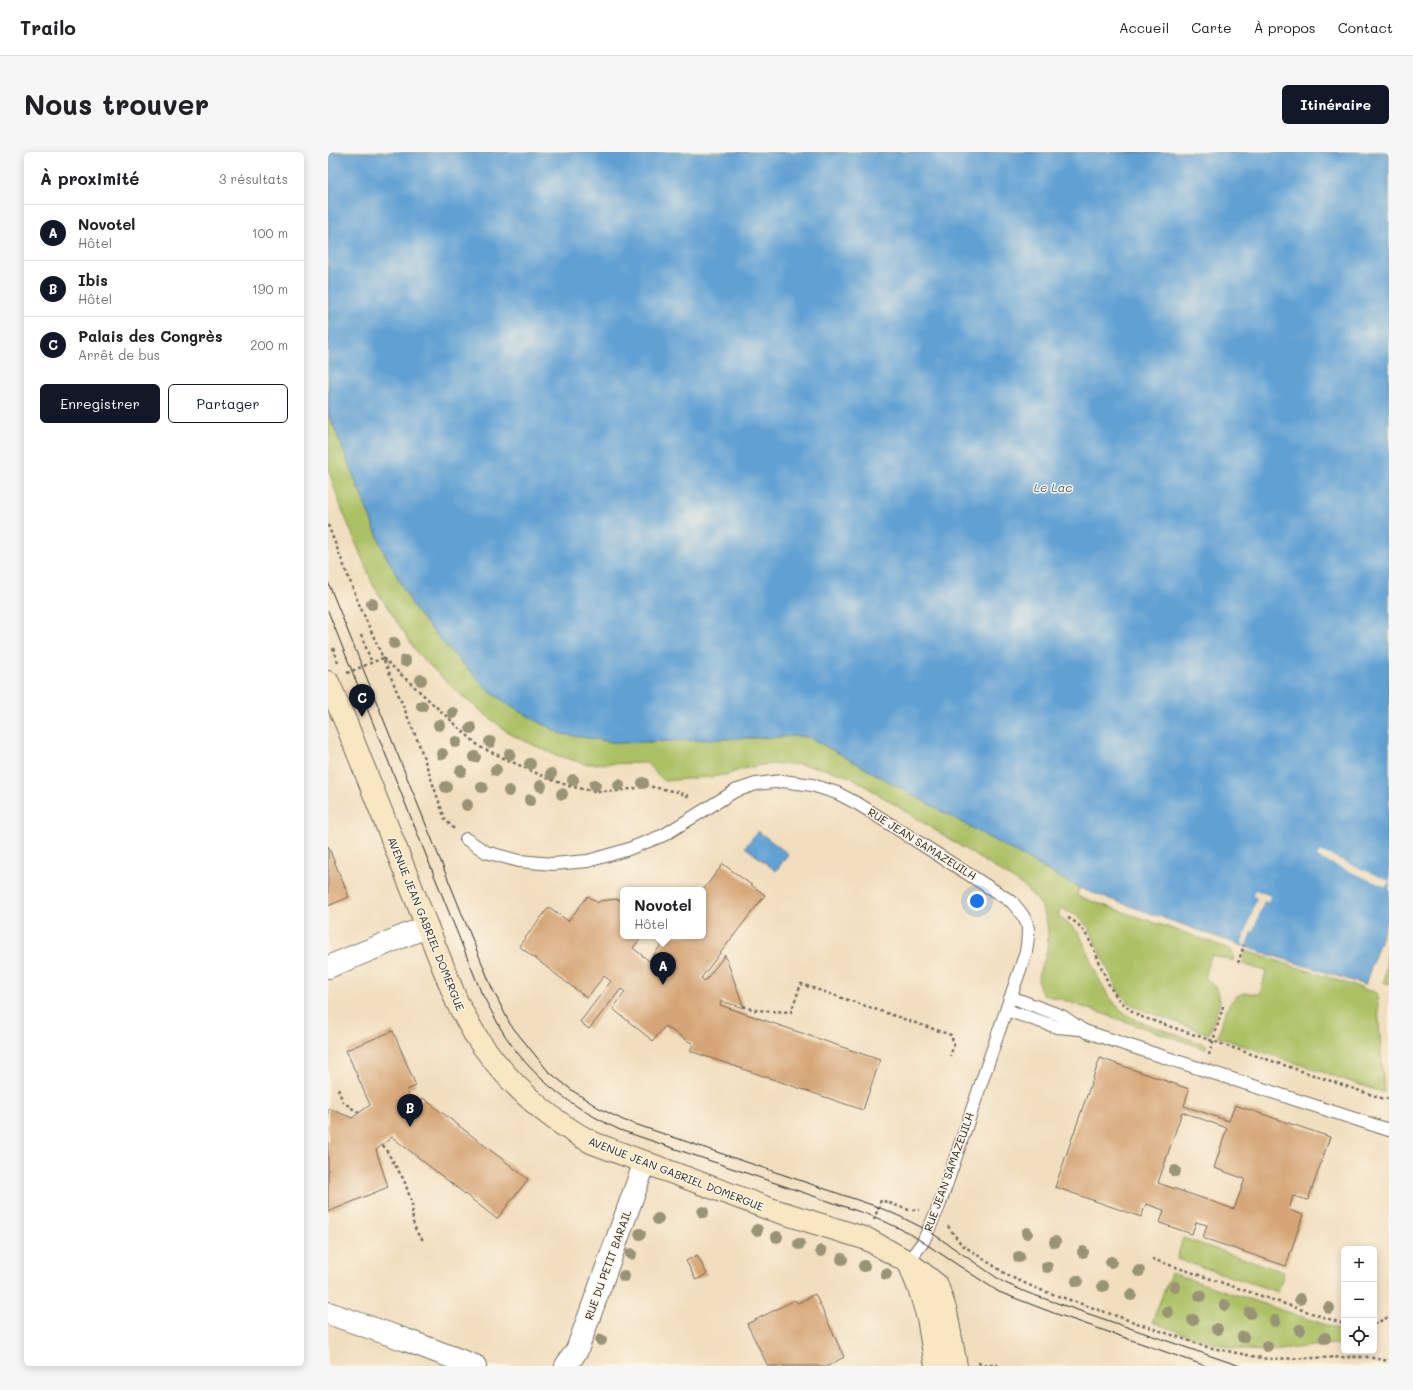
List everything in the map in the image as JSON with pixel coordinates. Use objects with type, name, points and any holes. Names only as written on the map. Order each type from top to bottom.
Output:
[{"type":"street","name":"AVENUE JEAN GABRIEL DOMERGUE","points":[[336,678],[346,723],[457,1002],[481,1044],[512,1082],[548,1114],[593,1144],[767,1208],[867,1239],[908,1262],[937,1285],[946,1312],[956,1366]]},
{"type":"street","points":[[328,967],[426,927]]},
{"type":"street","name":"RUE DU PETIT BARAIL","points":[[566,1366],[577,1350],[645,1162]]},
{"type":"street","points":[[908,1262],[920,1291],[928,1318],[936,1366]]},
{"type":"street","points":[[328,1313],[475,1366]]},
{"type":"lane","name":"RUE JEAN SAMAZEUILH","points":[[466,839],[486,852],[518,861],[553,864],[588,861],[626,850],[664,835],[735,791],[756,784],[783,781],[818,787],[837,793],[860,805],[1012,902],[1026,918],[1029,932],[1026,952],[934,1218],[923,1242],[908,1262]]},
{"type":"lane","points":[[1011,997],[1062,1016],[1081,1029]]},
{"type":"lane","points":[[1006,1010],[1057,1027],[1081,1029],[1389,1130]]},
{"type":"path","points":[[328,525],[359,604],[419,744],[445,819],[456,832],[466,839]]},
{"type":"path","points":[[361,635],[372,663]]},
{"type":"path","points":[[336,678],[383,658]]},
{"type":"path","points":[[383,658],[480,747],[547,778],[568,786],[594,791],[618,791],[648,786],[677,792],[712,806]]},
{"type":"path","points":[[1068,918],[1076,922],[1087,935],[1112,990],[1126,1007],[1139,1016],[1384,1099],[1389,1098]]},
{"type":"path","points":[[1238,963],[1244,945]]},
{"type":"path","points":[[744,1006],[754,1010],[791,1012],[801,984],[951,1035],[954,1045],[950,1056]]},
{"type":"path","points":[[1204,1070],[1224,1003]]},
{"type":"path","points":[[338,1089],[343,1102],[359,1113]]},
{"type":"path","points":[[382,1145],[404,1180],[412,1203],[413,1222],[417,1233],[423,1240]]},
{"type":"path","points":[[934,1218],[948,1226],[961,1244],[1009,1276],[1038,1289],[1207,1347],[1267,1359],[1367,1357],[1389,1361]]},
{"type":"path","points":[[1152,1259],[1341,1323]]},
{"type":"path","points":[[1377,1323],[1389,1317]]},
{"type":"green space","points":[[328,412],[384,552],[415,610],[451,652],[491,693],[528,716],[562,734],[619,743],[801,736],[811,738],[1079,888],[1077,896],[1231,950],[1234,958],[1233,961],[1212,955],[1206,969],[1206,978],[1218,991],[1220,1002],[1209,1034],[1137,1008],[1127,1001],[1118,991],[1089,928],[1077,916],[1061,908],[1058,916],[1079,933],[1101,983],[1108,995],[1126,1014],[1138,1021],[1207,1045],[1205,1049],[1060,999],[1043,995],[1038,978],[1046,953],[1048,929],[1047,921],[1035,898],[1022,885],[854,779],[813,767],[771,764],[757,766],[725,775],[664,781],[646,763],[585,764],[553,754],[510,734],[456,691],[418,654],[373,585],[341,507],[328,469]]},
{"type":"green space","points":[[1389,938],[1389,984],[1384,982]]},
{"type":"green space","points":[[1246,951],[1377,993],[1384,1093],[1218,1037],[1226,1011],[1233,999],[1244,993],[1260,994],[1266,971],[1242,964]]},
{"type":"green space","points":[[1183,1238],[1284,1272],[1278,1292],[1177,1259]]},
{"type":"green space","points":[[1171,1273],[1341,1330],[1341,1344],[1265,1351],[1250,1350],[1221,1345],[1193,1337],[1152,1322]]},
{"type":"water","name":"Le Lac","points":[[328,152],[1389,152],[1389,914],[1365,985],[1243,946],[1079,888],[811,738],[801,736],[619,743],[562,734],[528,716],[491,693],[451,652],[415,610],[384,552],[328,412]]},
{"type":"water","points":[[758,831],[788,854],[776,871],[745,847]]},
{"type":"pier","points":[[1320,851],[1389,881],[1386,887],[1317,857]]},
{"type":"pier","points":[[1255,890],[1270,896],[1268,902],[1264,901],[1246,946],[1242,944],[1257,898],[1253,896]]},
{"type":"building","points":[[328,846],[349,897],[328,906]]},
{"type":"building","points":[[723,864],[765,895],[701,978],[705,981],[725,955],[744,1008],[721,1001],[720,1005],[880,1060],[863,1110],[690,1051],[693,1044],[665,1026],[653,1041],[613,1009],[625,992],[621,989],[589,1029],[580,1022],[611,981],[604,976],[587,998],[519,946],[549,907],[568,921],[588,896],[598,903],[600,901],[617,899],[620,901],[620,939],[640,939],[633,948],[649,961],[666,939],[706,939],[705,887]]},
{"type":"building","points":[[393,1031],[416,1086],[407,1090],[410,1099],[418,1105],[423,1098],[528,1179],[497,1219],[392,1137],[376,1150],[388,1187],[328,1212],[328,1108],[352,1118],[370,1105],[346,1050]]},
{"type":"building","points":[[1100,1058],[1189,1089],[1184,1106],[1229,1121],[1235,1105],[1330,1137],[1308,1200],[1293,1196],[1289,1210],[1303,1215],[1286,1266],[1203,1238],[1207,1225],[1196,1222],[1192,1234],[1160,1223],[1164,1210],[1146,1204],[1141,1217],[1055,1187]],"holes":[[[1182,1112],[1227,1128],[1214,1168],[1245,1179],[1234,1209],[1158,1183]]]},
{"type":"building","points":[[697,1255],[707,1274],[696,1280],[686,1261]]},
{"type":"building","points":[[815,1294],[844,1357],[828,1366],[768,1366],[747,1324],[795,1300],[798,1303]]},
{"type":"tram line","points":[[328,582],[492,988],[510,1024],[548,1071],[573,1091],[599,1108],[623,1120],[878,1207],[899,1216],[929,1231],[1003,1282],[1028,1293],[1240,1366]]},
{"type":"tram line","points":[[328,611],[481,992],[512,1046],[538,1076],[553,1089],[568,1101],[620,1130],[875,1217],[909,1233],[999,1292],[1051,1312],[1206,1366]]},
{"type":"place","name":"Palais des Congrès","points":[[362,717]]},
{"type":"place","name":"Novotel","points":[[663,985]]},
{"type":"place","name":"Ibis","points":[[410,1127]]}]
